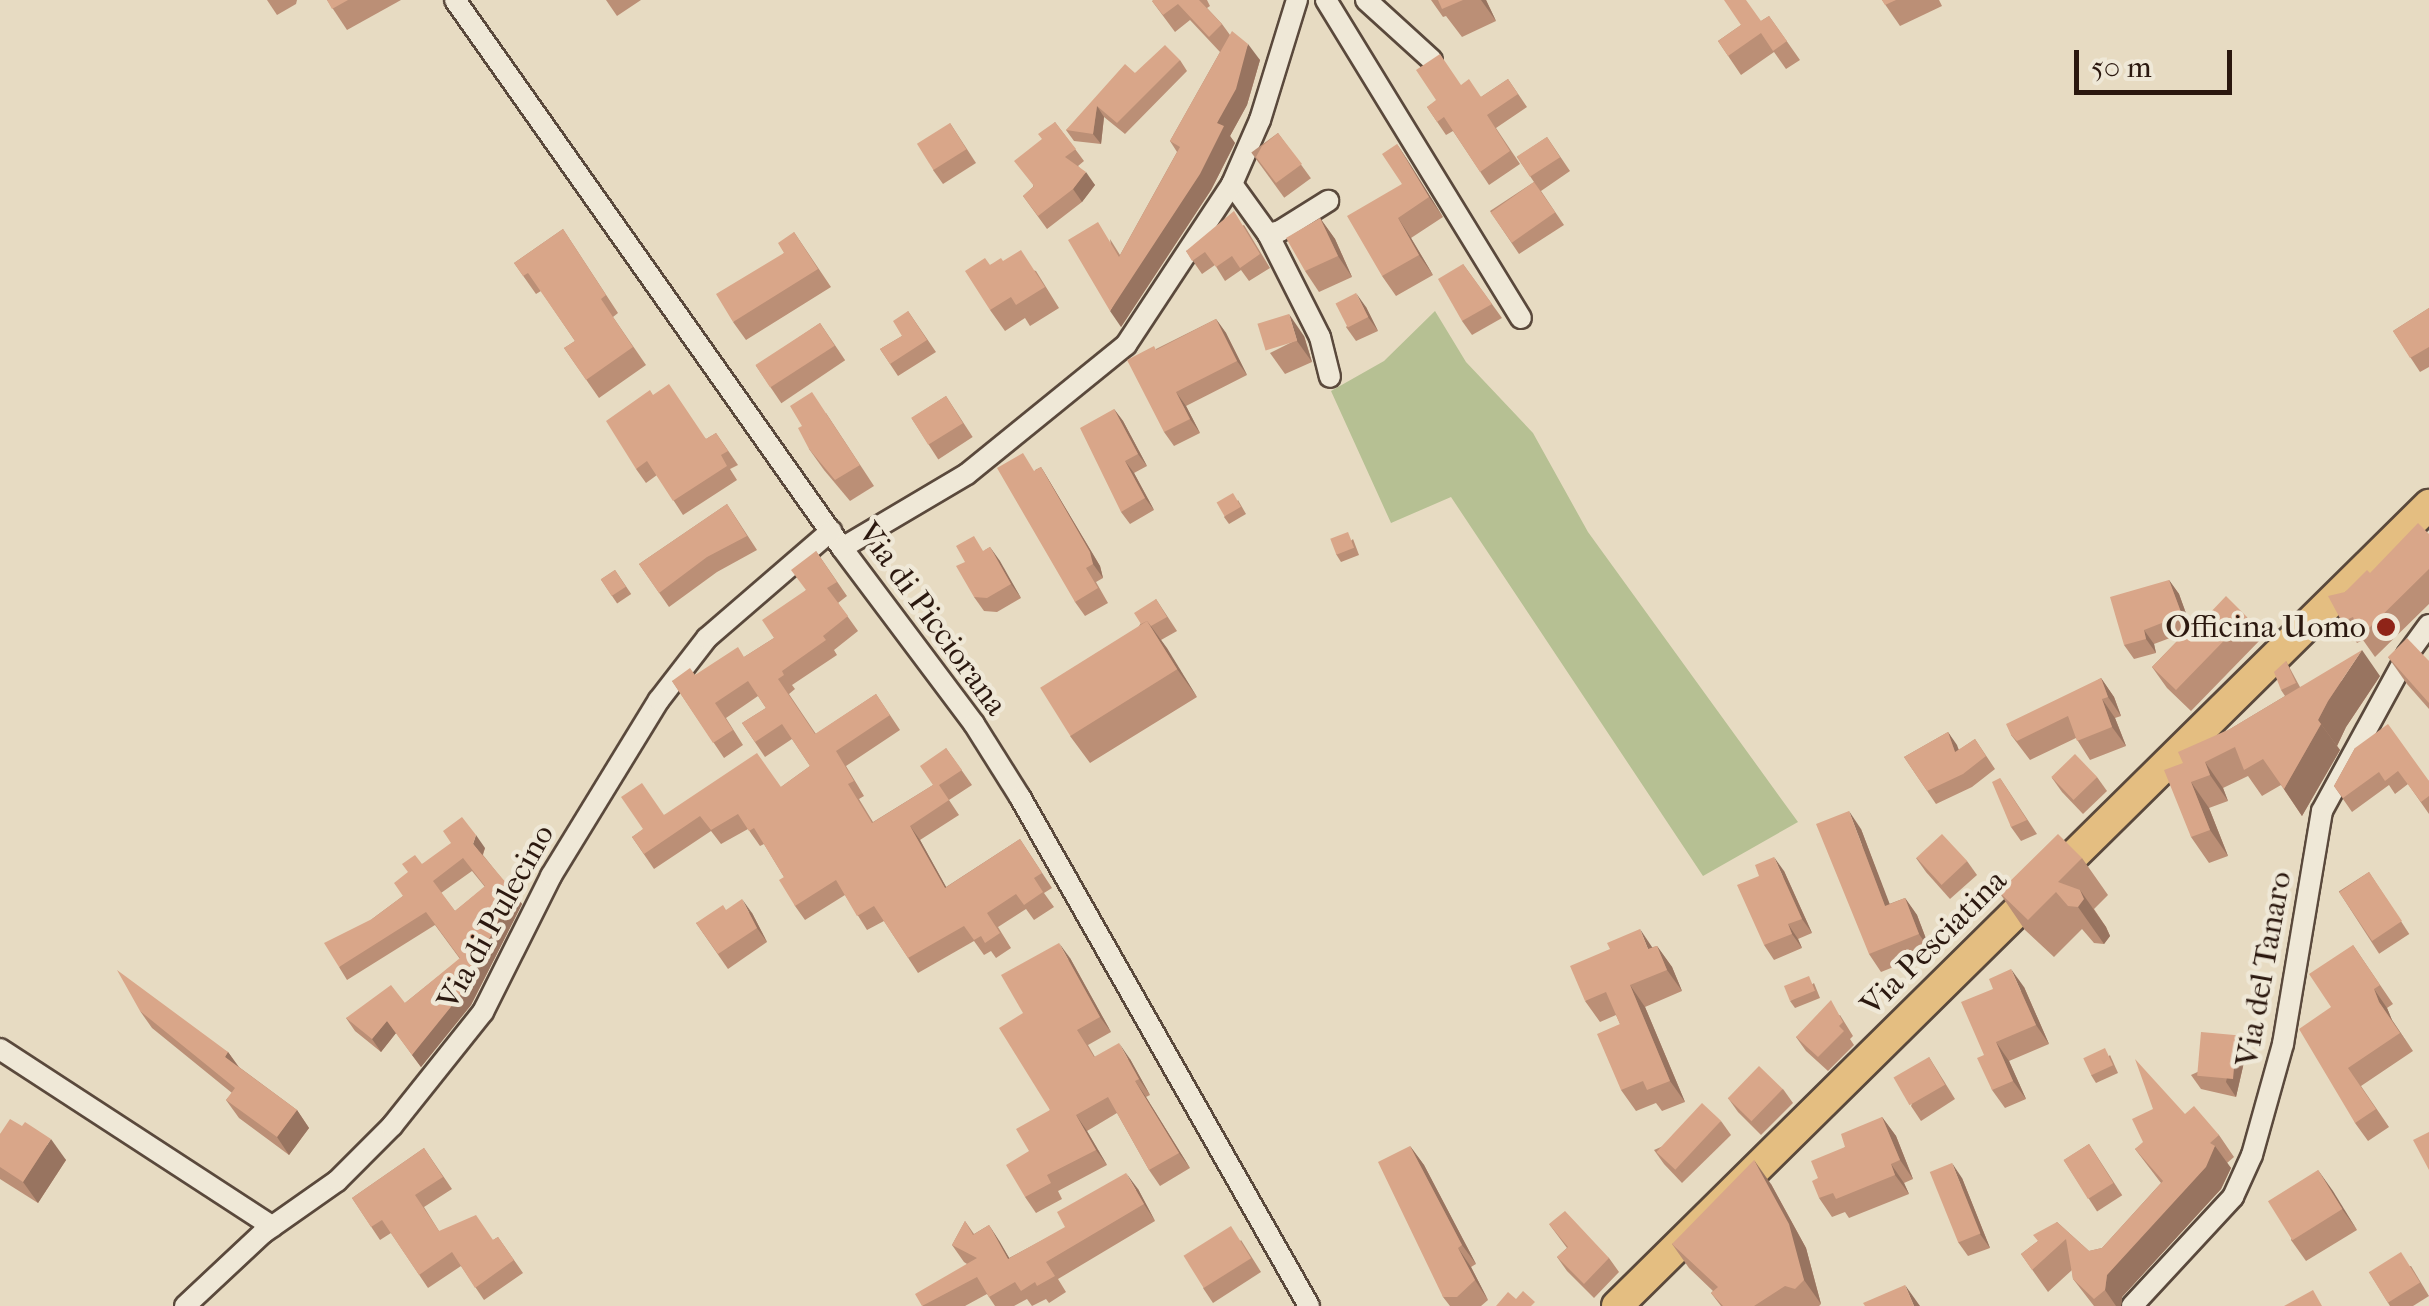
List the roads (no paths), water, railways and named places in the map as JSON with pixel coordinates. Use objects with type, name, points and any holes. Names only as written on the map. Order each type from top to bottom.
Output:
[{"type":"main road","name":"Via Pesciatina","points":[[1617,1306],[2429,505]]},
{"type":"street","name":"Via di Picciorana","points":[[455,0],[836,540],[974,724],[1020,797],[1309,1306]]},
{"type":"street","name":"Via di Pulecino","points":[[185,1306],[272,1226],[336,1182],[438,1070],[483,1012],[552,876],[658,700],[708,638],[836,540],[968,474],[1126,345],[1232,184],[1260,120],[1297,0]]},
{"type":"street","points":[[1326,0],[1522,318]]},
{"type":"street","points":[[1366,0],[1432,60]]},
{"type":"street","points":[[1232,184],[1268,234],[1320,338],[1330,377]]},
{"type":"street","points":[[1268,234],[1280,232],[1328,201]]},
{"type":"street","name":"Via del Tanaro","points":[[2132,1306],[2233,1197],[2252,1155],[2284,1044],[2322,811],[2407,656],[2429,626]]},
{"type":"street","points":[[0,1049],[234,1205],[272,1226]]},
{"type":"place","name":"Officina Uomo","points":[[2386,627]]}]
